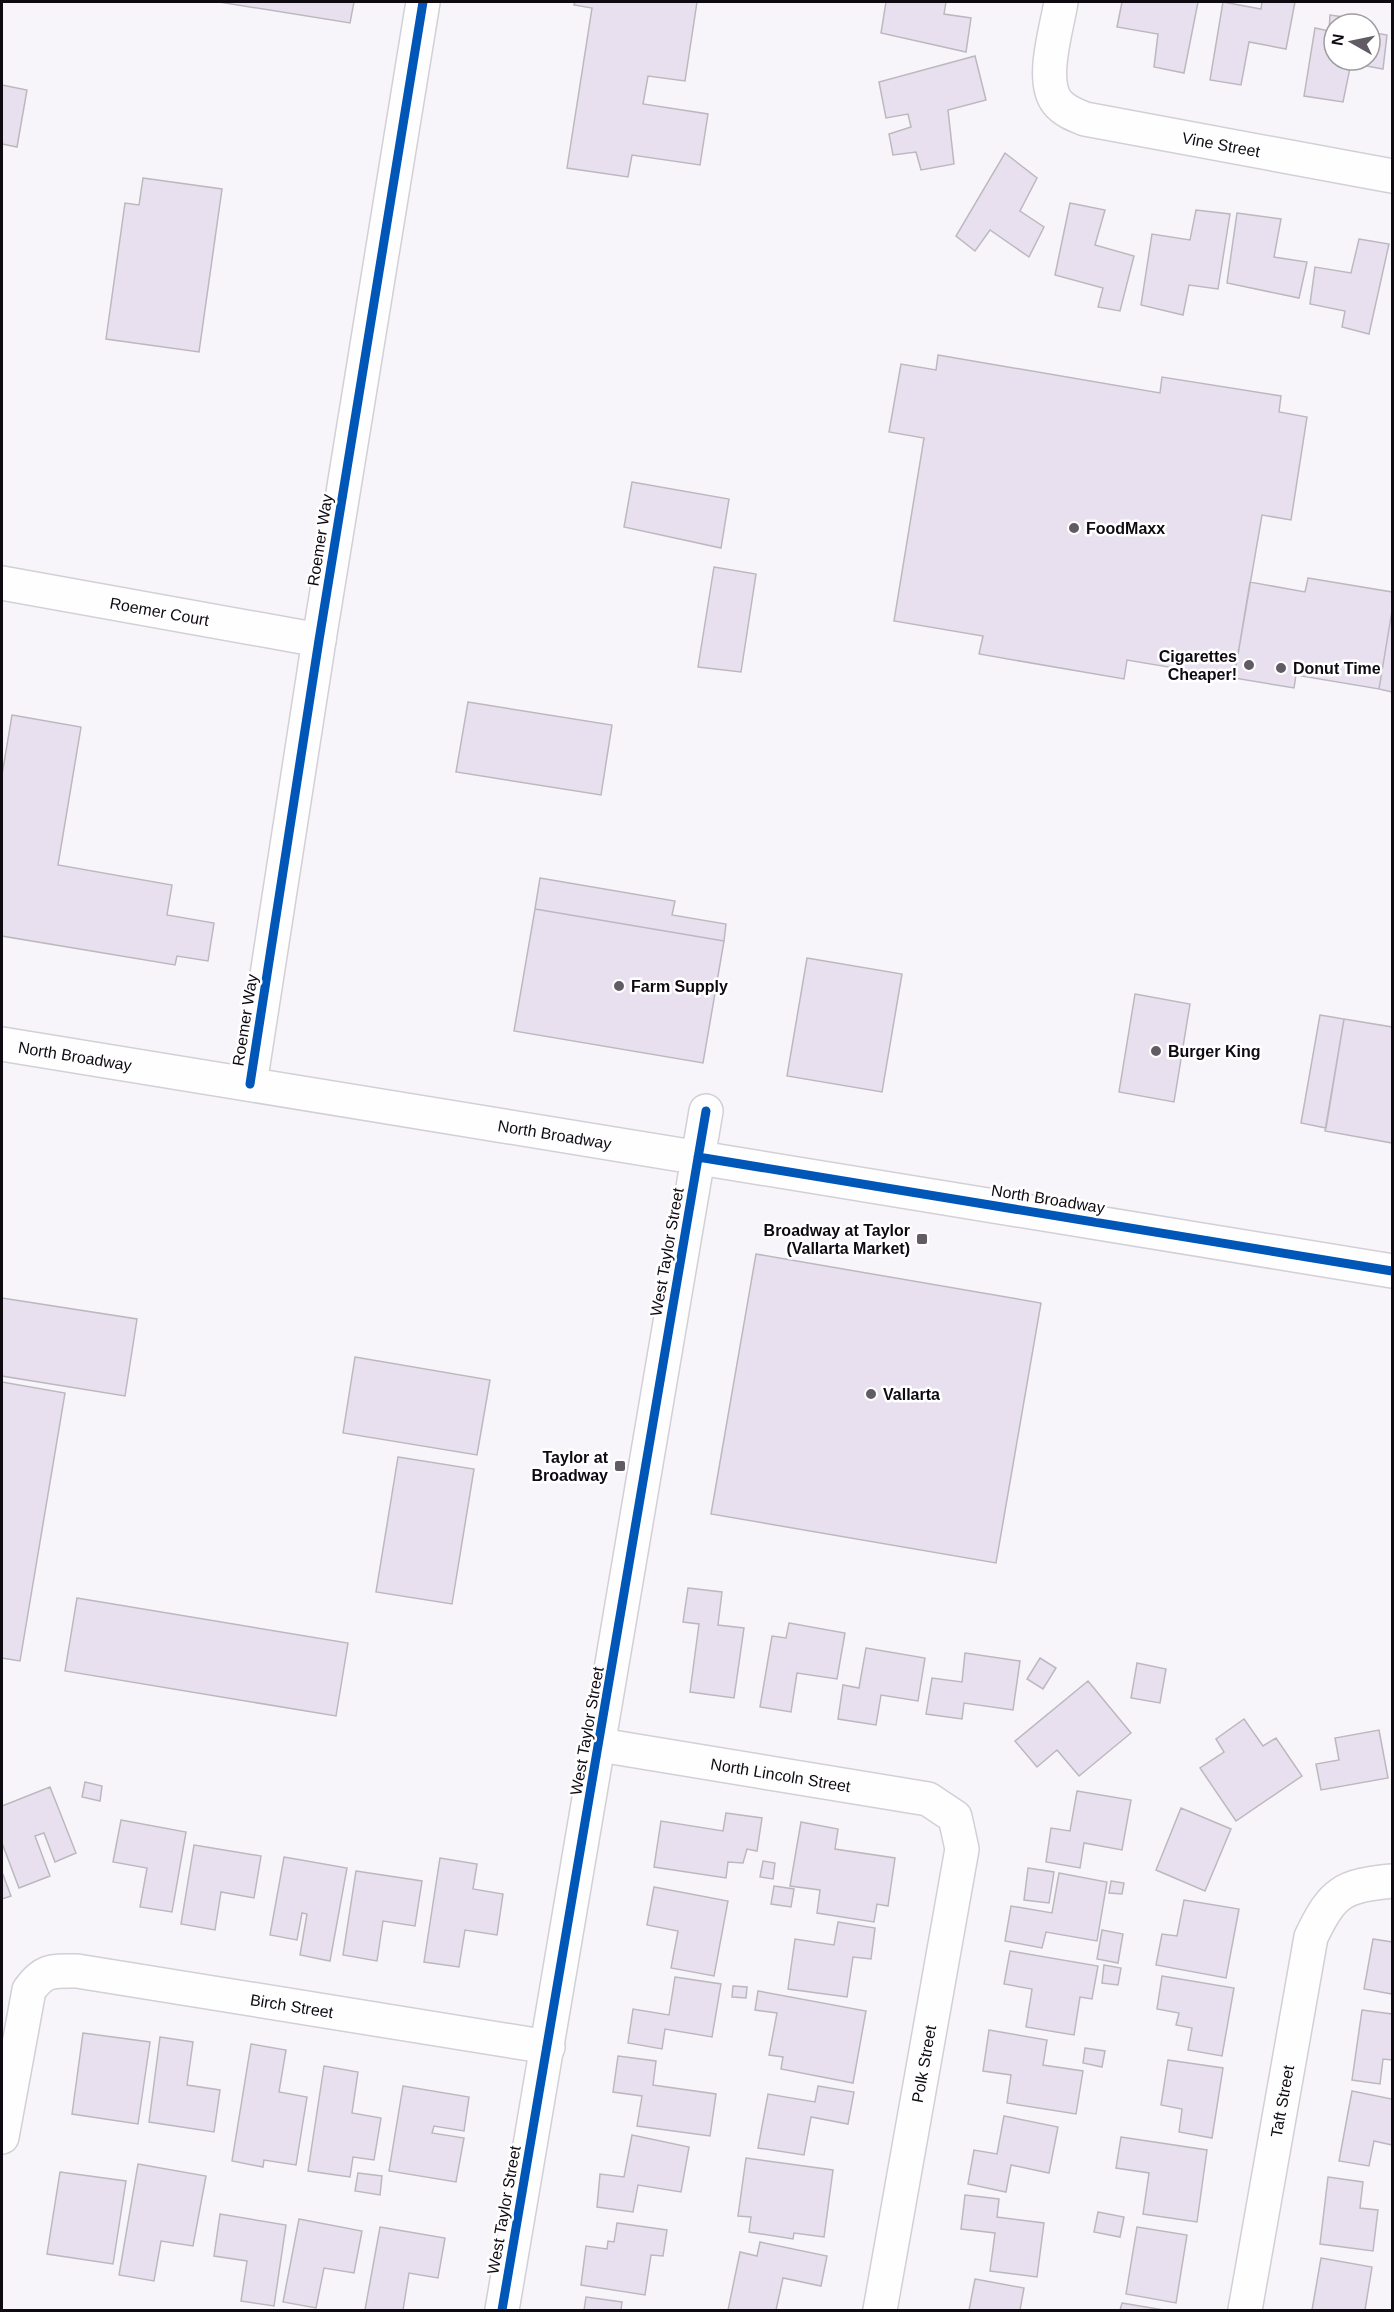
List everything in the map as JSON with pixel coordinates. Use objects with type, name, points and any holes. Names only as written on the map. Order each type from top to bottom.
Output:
[{"type":"street","name":"Roemer Way","points":[[250,1084],[319,640],[423,2]]},
{"type":"street","name":"Vine Street","points":[[1061,2],[1048,79],[1056,102],[1068,112],[1085,119],[1392,176]]},
{"type":"street","name":"Roemer Court","points":[[2,583],[319,640]]},
{"type":"street","name":"North Broadway","points":[[2,1044],[1392,1271]]},
{"type":"street","name":"West Taylor Street","points":[[502,2310],[706,1111]]},
{"type":"street","name":"North Lincoln Street","points":[[600,1744],[928,1798],[955,1817]]},
{"type":"street","name":"Polk Street","points":[[880,2310],[962,1849],[955,1817]]},
{"type":"street","name":"Taft Street","points":[[1245,2310],[1311,1937],[1324,1909],[1334,1898],[1359,1884],[1392,1881]]},
{"type":"street","name":"Birch Street","points":[[2,2137],[28,1990],[36,1979],[49,1971],[77,1971],[548,2047]]},
{"type":"building","points":[[219,2],[354,2],[350,23]]},
{"type":"building","points":[[575,2],[697,2],[685,81],[648,76],[643,104],[708,114],[700,165],[632,155],[628,177],[567,168],[592,8],[574,5]]},
{"type":"building","points":[[886,2],[946,2],[944,14],[971,18],[966,52],[881,33]]},
{"type":"building","points":[[1122,2],[1198,2],[1184,73],[1154,67],[1158,34],[1117,27]]},
{"type":"building","points":[[1223,2],[1261,9],[1262,2],[1295,2],[1286,49],[1249,42],[1241,85],[1210,80]]},
{"type":"building","points":[[1315,28],[1322,30],[1322,72],[1349,72],[1343,102],[1304,96]]},
{"type":"building","points":[[1382,34],[1387,35],[1382,69]]},
{"type":"building","points":[[975,56],[986,100],[948,110],[954,164],[921,170],[916,152],[893,155],[889,134],[911,127],[908,114],[886,118],[879,82]]},
{"type":"building","points":[[2,85],[27,90],[17,147],[2,144]]},
{"type":"building","points":[[1005,153],[1037,178],[1020,211],[1044,227],[1029,257],[990,230],[975,251],[956,236]]},
{"type":"building","points":[[143,178],[222,189],[199,352],[106,339],[125,203],[139,205]]},
{"type":"building","points":[[1070,203],[1105,210],[1095,245],[1134,256],[1120,311],[1098,307],[1103,288],[1055,275]]},
{"type":"building","points":[[1196,210],[1230,214],[1218,289],[1189,285],[1183,315],[1141,305],[1152,234],[1190,240]]},
{"type":"building","points":[[1237,213],[1281,219],[1274,257],[1307,262],[1299,298],[1227,283]]},
{"type":"building","points":[[1359,239],[1389,244],[1369,334],[1342,327],[1345,311],[1310,304],[1315,267],[1351,273]]},
{"type":"building","points":[[938,355],[1160,393],[1162,377],[1281,396],[1279,412],[1307,417],[1291,520],[1262,515],[1234,678],[1127,660],[1124,679],[979,654],[983,636],[894,621],[924,438],[889,432],[901,364],[936,370]]},
{"type":"building","points":[[632,482],[729,499],[721,548],[624,527]]},
{"type":"building","points":[[714,567],[756,574],[741,672],[698,667]]},
{"type":"building","points":[[1308,578],[1392,592],[1392,611],[1379,689],[1296,675],[1294,688],[1234,678],[1250,582],[1305,592]]},
{"type":"building","points":[[1392,611],[1392,692],[1379,689]]},
{"type":"building","points":[[468,702],[612,725],[601,795],[456,772]]},
{"type":"building","points":[[12,715],[81,727],[58,865],[172,885],[167,915],[214,923],[208,961],[177,956],[175,965],[2,936],[2,775]]},
{"type":"building","points":[[540,878],[675,901],[672,915],[726,924],[724,941],[535,909]]},
{"type":"building","name":"Farm Supply","points":[[535,909],[724,941],[703,1063],[514,1031]]},
{"type":"building","points":[[807,958],[902,974],[882,1092],[787,1076]]},
{"type":"building","points":[[1135,994],[1190,1004],[1174,1102],[1119,1092]]},
{"type":"building","points":[[1320,1015],[1344,1019],[1326,1128],[1301,1123]]},
{"type":"building","points":[[1344,1019],[1392,1027],[1392,1143],[1325,1131]]},
{"type":"building","points":[[756,1254],[1041,1303],[996,1563],[711,1514]]},
{"type":"building","points":[[2,1298],[137,1319],[125,1396],[2,1376]]},
{"type":"building","points":[[355,1357],[490,1380],[477,1455],[343,1433]]},
{"type":"building","points":[[2,1382],[65,1393],[20,1661],[2,1658]]},
{"type":"building","points":[[398,1457],[474,1469],[452,1604],[376,1592]]},
{"type":"building","points":[[688,1588],[722,1592],[718,1625],[744,1628],[734,1698],[690,1692],[699,1624],[683,1622]]},
{"type":"building","points":[[77,1598],[348,1643],[336,1716],[65,1671]]},
{"type":"building","points":[[789,1623],[845,1633],[837,1679],[797,1673],[791,1712],[760,1707],[772,1636],[786,1638]]},
{"type":"building","points":[[866,1648],[925,1658],[918,1701],[881,1695],[876,1725],[838,1719],[843,1685],[859,1688]]},
{"type":"building","points":[[965,1653],[1020,1661],[1013,1710],[964,1703],[962,1719],[926,1714],[932,1678],[962,1682]]},
{"type":"building","points":[[1040,1658],[1056,1668],[1043,1689],[1027,1679]]},
{"type":"building","points":[[1137,1663],[1166,1669],[1160,1703],[1131,1698]]},
{"type":"building","points":[[1088,1681],[1131,1733],[1079,1776],[1057,1750],[1037,1767],[1015,1741]]},
{"type":"building","points":[[1244,1719],[1263,1746],[1276,1738],[1302,1776],[1236,1821],[1200,1768],[1224,1752],[1216,1739]]},
{"type":"building","points":[[1379,1730],[1388,1778],[1321,1790],[1316,1764],[1339,1760],[1335,1738]]},
{"type":"building","points":[[85,1782],[102,1786],[100,1801],[82,1797]]},
{"type":"building","points":[[50,1787],[76,1853],[55,1862],[44,1833],[35,1836],[50,1876],[19,1888],[2,1843],[2,1806]]},
{"type":"building","points":[[1077,1791],[1131,1800],[1122,1850],[1084,1843],[1080,1868],[1046,1862],[1051,1828],[1070,1831]]},
{"type":"building","points":[[1181,1808],[1231,1829],[1205,1891],[1156,1870]]},
{"type":"building","points":[[726,1813],[762,1818],[757,1851],[747,1849],[743,1863],[728,1862],[726,1878],[654,1867],[661,1821],[723,1831]]},
{"type":"building","points":[[121,1820],[186,1832],[172,1912],[140,1907],[147,1868],[113,1862]]},
{"type":"building","points":[[801,1822],[838,1829],[835,1849],[895,1858],[888,1906],[877,1904],[874,1922],[817,1913],[820,1890],[790,1886]]},
{"type":"building","points":[[194,1845],[261,1856],[254,1898],[221,1892],[215,1930],[181,1924]]},
{"type":"building","points":[[284,1857],[347,1868],[330,1961],[300,1955],[307,1914],[302,1913],[297,1940],[270,1935]]},
{"type":"building","points":[[440,1858],[477,1864],[473,1889],[503,1894],[497,1935],[465,1930],[459,1967],[424,1962]]},
{"type":"building","points":[[763,1861],[775,1863],[773,1879],[760,1877]]},
{"type":"building","points":[[1028,1868],[1054,1872],[1049,1903],[1024,1900]]},
{"type":"building","points":[[356,1871],[422,1881],[415,1926],[383,1921],[377,1961],[343,1955]]},
{"type":"building","points":[[2,1872],[11,1896],[2,1899]]},
{"type":"building","points":[[1059,1873],[1107,1882],[1097,1941],[1046,1932],[1042,1948],[1005,1941],[1011,1906],[1052,1913]]},
{"type":"building","points":[[1111,1881],[1124,1883],[1122,1894],[1109,1893]]},
{"type":"building","points":[[774,1886],[794,1889],[791,1907],[771,1904]]},
{"type":"building","points":[[654,1887],[728,1901],[714,1976],[671,1968],[678,1931],[647,1925]]},
{"type":"building","points":[[1184,1900],[1239,1909],[1226,1978],[1156,1965],[1162,1934],[1177,1936]]},
{"type":"building","points":[[838,1922],[875,1928],[871,1959],[853,1957],[847,1997],[788,1989],[795,1939],[834,1945]]},
{"type":"building","points":[[1102,1930],[1123,1934],[1118,1963],[1097,1959]]},
{"type":"building","points":[[1373,1939],[1392,1942],[1392,1994],[1364,1989]]},
{"type":"building","points":[[1010,1951],[1098,1966],[1092,1999],[1080,1997],[1074,2035],[1026,2027],[1032,1989],[1004,1984]]},
{"type":"building","points":[[1104,1965],[1121,1968],[1118,1985],[1102,1983]]},
{"type":"building","points":[[1162,1976],[1234,1988],[1222,2056],[1188,2050],[1192,2028],[1176,2025],[1179,2013],[1157,2009]]},
{"type":"building","points":[[675,1977],[721,1984],[712,2037],[665,2029],[662,2049],[628,2043],[633,2009],[669,2015]]},
{"type":"building","points":[[733,1986],[747,1987],[746,1998],[732,1997]]},
{"type":"building","points":[[758,1991],[866,2011],[853,2083],[781,2069],[783,2057],[769,2055],[777,2013],[755,2010]]},
{"type":"building","points":[[1362,2010],[1392,2014],[1392,2060],[1383,2059],[1380,2084],[1352,2080]]},
{"type":"building","points":[[989,2030],[1047,2040],[1043,2065],[1083,2071],[1076,2114],[1007,2103],[1011,2075],[983,2071]]},
{"type":"building","points":[[83,2033],[150,2042],[138,2124],[72,2114]]},
{"type":"building","points":[[160,2037],[193,2042],[187,2085],[220,2090],[214,2132],[149,2122]]},
{"type":"building","points":[[251,2044],[286,2050],[279,2092],[307,2097],[296,2165],[264,2160],[263,2167],[232,2161]]},
{"type":"building","points":[[1085,2048],[1105,2051],[1102,2067],[1083,2063]]},
{"type":"building","points":[[618,2056],[656,2061],[653,2085],[716,2094],[710,2136],[637,2126],[642,2096],[613,2092]]},
{"type":"building","points":[[1168,2060],[1223,2068],[1212,2138],[1179,2132],[1182,2109],[1161,2105]]},
{"type":"building","points":[[324,2066],[358,2072],[352,2113],[381,2118],[374,2160],[353,2157],[350,2177],[308,2171]]},
{"type":"building","points":[[403,2086],[469,2097],[464,2131],[434,2126],[432,2133],[464,2138],[456,2182],[389,2171]]},
{"type":"building","points":[[818,2086],[854,2092],[848,2124],[811,2117],[804,2155],[758,2148],[768,2094],[815,2102]]},
{"type":"building","points":[[1352,2091],[1392,2099],[1392,2145],[1374,2141],[1369,2166],[1339,2161]]},
{"type":"building","points":[[1004,2116],[1058,2127],[1049,2173],[1011,2165],[1006,2192],[968,2184],[974,2150],[997,2154]]},
{"type":"building","points":[[632,2135],[689,2147],[681,2192],[638,2185],[633,2212],[597,2207],[600,2174],[624,2177]]},
{"type":"building","points":[[1121,2137],[1207,2150],[1197,2222],[1143,2214],[1149,2173],[1116,2168]]},
{"type":"building","points":[[746,2158],[833,2170],[824,2237],[794,2233],[793,2239],[749,2232],[751,2217],[738,2216]]},
{"type":"building","points":[[138,2164],[206,2176],[193,2246],[161,2241],[154,2281],[119,2275]]},
{"type":"building","points":[[60,2172],[126,2181],[113,2264],[47,2254]]},
{"type":"building","points":[[358,2173],[382,2176],[380,2195],[355,2191]]},
{"type":"building","points":[[1328,2177],[1363,2182],[1360,2208],[1378,2210],[1373,2251],[1320,2244]]},
{"type":"building","points":[[965,2195],[999,2199],[997,2217],[1044,2223],[1037,2277],[990,2271],[995,2233],[961,2229]]},
{"type":"building","points":[[1098,2212],[1124,2217],[1120,2237],[1094,2232]]},
{"type":"building","points":[[220,2214],[286,2225],[274,2306],[241,2301],[247,2261],[214,2256]]},
{"type":"building","points":[[299,2219],[362,2231],[354,2273],[324,2268],[316,2308],[283,2302]]},
{"type":"building","points":[[617,2223],[667,2230],[663,2256],[651,2255],[645,2295],[581,2285],[586,2246],[607,2249],[608,2241],[614,2242]]},
{"type":"building","points":[[380,2227],[445,2238],[438,2278],[409,2273],[403,2310],[365,2310]]},
{"type":"building","points":[[1137,2227],[1187,2235],[1176,2303],[1126,2294]]},
{"type":"building","points":[[760,2242],[827,2256],[821,2286],[783,2278],[776,2310],[728,2310],[740,2252],[757,2256]]},
{"type":"building","points":[[1321,2258],[1372,2267],[1365,2310],[1312,2310]]},
{"type":"building","points":[[975,2279],[1024,2288],[1020,2310],[969,2310]]},
{"type":"building","points":[[586,2297],[622,2302],[621,2310],[584,2310]]},
{"type":"building","points":[[1122,2303],[1164,2310],[1120,2310]]},
{"type":"cycle path","points":[[250,1084],[319,640],[423,2]]},
{"type":"cycle path","points":[[502,2310],[706,1111]]},
{"type":"cycle path","points":[[698,1157],[1392,1271]]},
{"type":"place","name":"FoodMaxx","points":[[1074,528]]},
{"type":"place","name":"Cigarettes Cheaper!","points":[[1249,665]]},
{"type":"place","name":"Donut Time","points":[[1281,668]]},
{"type":"place","name":"Farm Supply","points":[[619,986]]},
{"type":"place","name":"Burger King","points":[[1156,1051]]},
{"type":"place","name":"Broadway at Taylor (Vallarta Market)","points":[[922,1239]]},
{"type":"place","name":"Vallarta","points":[[871,1394]]},
{"type":"place","name":"Taylor at Broadway","points":[[620,1466]]}]
